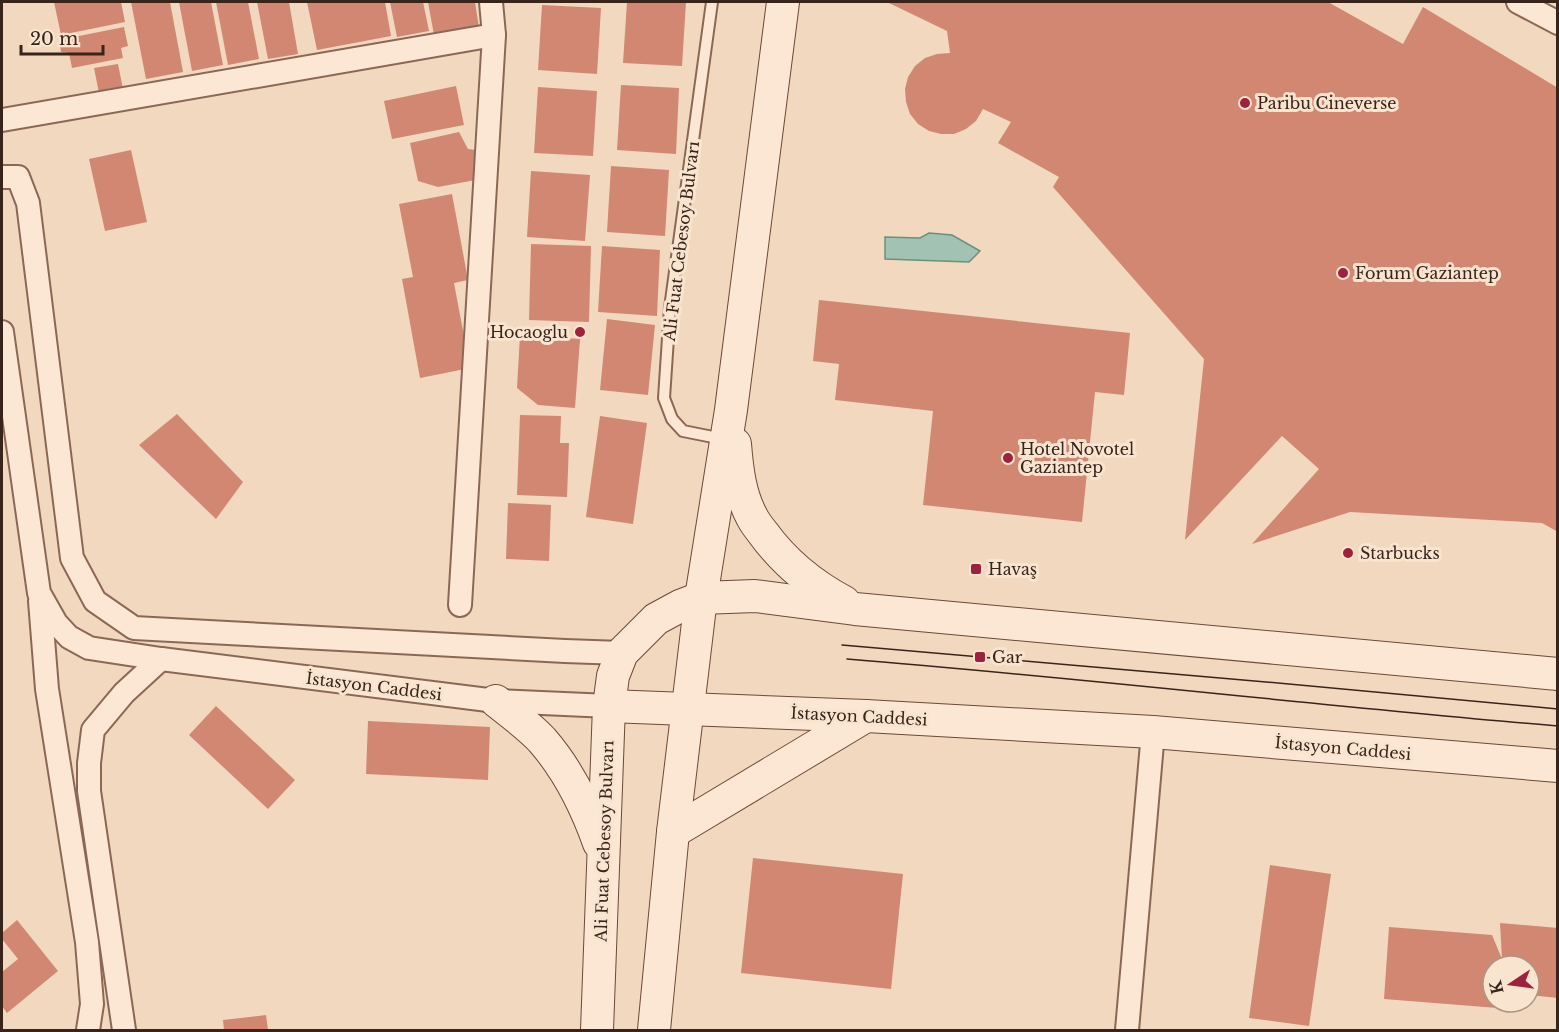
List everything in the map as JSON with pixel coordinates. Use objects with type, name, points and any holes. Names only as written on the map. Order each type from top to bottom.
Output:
[{"type":"street","points":[[460,605],[494,35],[491,2]]},
{"type":"street","points":[[654,1030],[673,832],[701,598],[729,425],[783,2]]},
{"type":"street","points":[[1518,2],[1557,23]]},
{"type":"street","points":[[2,120],[494,35]]},
{"type":"street","points":[[2,177],[18,177],[28,202],[72,558],[95,601],[134,628],[622,653],[656,619],[680,606],[701,598],[755,596],[855,609],[1557,674]]},
{"type":"street","points":[[2,332],[39,593],[47,689],[87,942],[92,1004],[88,1030]]},
{"type":"street","points":[[729,425],[738,474],[752,518],[787,562],[831,596],[855,609]]},
{"type":"street","name":"İstasyon Caddesi","points":[[39,593],[56,622],[69,637],[88,648],[496,701],[866,716],[1154,732],[1557,766]]},
{"type":"street","name":"Ali Fuat Cebesoy Bulvarı","points":[[597,1030],[609,706],[613,676],[622,653]]},
{"type":"street","points":[[124,1030],[89,791],[89,763],[93,730],[124,693],[161,659]]},
{"type":"street","points":[[496,701],[542,739],[570,778],[591,820],[603,855]]},
{"type":"street","points":[[673,832],[866,716]]},
{"type":"street","points":[[1127,1030],[1154,732]]},
{"type":"lane","name":"Ali Fuat Cebesoy Bulvarı","points":[[712,2],[670,308],[664,398],[672,419],[683,432],[729,425]]},
{"type":"shaded area","points":[[929,233],[952,235],[980,251],[969,262],[885,259],[885,237],[920,238]]},
{"type":"building","points":[[54,2],[121,2],[125,22],[61,35]]},
{"type":"building","points":[[131,2],[170,2],[183,72],[146,79]]},
{"type":"building","points":[[179,2],[211,2],[223,65],[192,71]]},
{"type":"building","points":[[216,2],[248,2],[259,59],[228,65]]},
{"type":"building","points":[[257,2],[289,2],[298,54],[268,59]]},
{"type":"building","points":[[307,2],[385,2],[391,36],[317,50]]},
{"type":"building","points":[[390,2],[423,2],[429,31],[397,37]]},
{"type":"building","points":[[428,2],[475,2],[479,28],[434,35]]},
{"type":"building","points":[[627,2],[686,2],[682,66],[623,63]]},
{"type":"building","name":"Forum Gaziantep","points":[[887,2],[1328,2],[1403,44],[1423,7],[1558,88],[1558,532],[1542,523],[1350,512],[1252,544],[1319,469],[1282,436],[1185,540],[1204,359],[1053,187],[1059,177],[998,143],[1011,122],[983,109],[976,121],[966,129],[954,134],[929,131],[918,124],[910,114],[906,102],[905,89],[908,77],[915,66],[925,58],[950,53],[947,31]]},
{"type":"building","points":[[542,5],[601,8],[597,74],[538,70]]},
{"type":"building","points":[[124,27],[128,46],[121,48],[123,58],[72,68],[69,53],[61,52],[59,40]]},
{"type":"building","points":[[118,64],[124,94],[100,98],[94,68]]},
{"type":"building","points":[[621,85],[679,88],[676,154],[617,150]]},
{"type":"building","points":[[456,86],[464,125],[392,139],[384,101]]},
{"type":"building","points":[[538,87],[597,91],[593,156],[534,153]]},
{"type":"building","points":[[459,132],[468,149],[476,150],[481,179],[438,187],[418,181],[410,143]]},
{"type":"building","points":[[131,150],[147,222],[105,231],[89,159]]},
{"type":"building","points":[[611,166],[669,170],[665,236],[607,232]]},
{"type":"building","points":[[531,171],[590,175],[585,241],[527,237]]},
{"type":"building","points":[[452,194],[468,280],[454,283],[470,368],[420,378],[402,279],[413,277],[399,204]]},
{"type":"building","points":[[531,244],[591,246],[589,322],[529,320]]},
{"type":"building","points":[[602,246],[660,250],[657,316],[598,312]]},
{"type":"building","name":"Hotel Novotel Gaziantep","points":[[819,300],[1130,333],[1124,395],[1095,392],[1082,522],[923,505],[933,411],[835,400],[839,364],[813,361]]},
{"type":"building","points":[[607,319],[655,325],[648,395],[600,390]]},
{"type":"building","points":[[520,335],[580,339],[575,408],[538,405],[517,388]]},
{"type":"building","points":[[177,414],[243,482],[216,519],[139,445]]},
{"type":"building","points":[[520,415],[561,416],[560,443],[569,443],[567,497],[517,495]]},
{"type":"building","points":[[600,416],[647,423],[633,524],[586,517]]},
{"type":"building","points":[[508,503],[551,505],[549,561],[506,559]]},
{"type":"building","points":[[216,706],[295,780],[268,809],[189,735]]},
{"type":"building","points":[[368,721],[490,727],[488,780],[366,774]]},
{"type":"building","points":[[753,858],[903,874],[891,989],[741,973]]},
{"type":"building","points":[[1270,865],[1331,874],[1309,1026],[1249,1018]]},
{"type":"building","points":[[17,920],[58,971],[7,1013],[2,1006],[2,972],[18,959],[2,939],[2,933]]},
{"type":"building","points":[[1500,923],[1558,928],[1558,998],[1541,996],[1541,954],[1502,954]]},
{"type":"building","points":[[1389,927],[1492,935],[1500,954],[1481,954],[1481,1007],[1384,999]]},
{"type":"building","points":[[266,1015],[268,1030],[224,1030],[223,1020]]},
{"type":"tram line","points":[[842,645],[1558,709]]},
{"type":"tram line","points":[[847,659],[1558,726]]},
{"type":"place","name":"Paribu Cineverse","points":[[1245,103]]},
{"type":"place","name":"Forum Gaziantep","points":[[1343,273]]},
{"type":"place","name":"Hocaoglu","points":[[580,332]]},
{"type":"place","name":"Hotel Novotel Gaziantep","points":[[1008,458]]},
{"type":"place","name":"Starbucks","points":[[1348,553]]},
{"type":"place","name":"Havaş","points":[[976,569]]},
{"type":"place","name":"Gar","points":[[980,657]]}]
